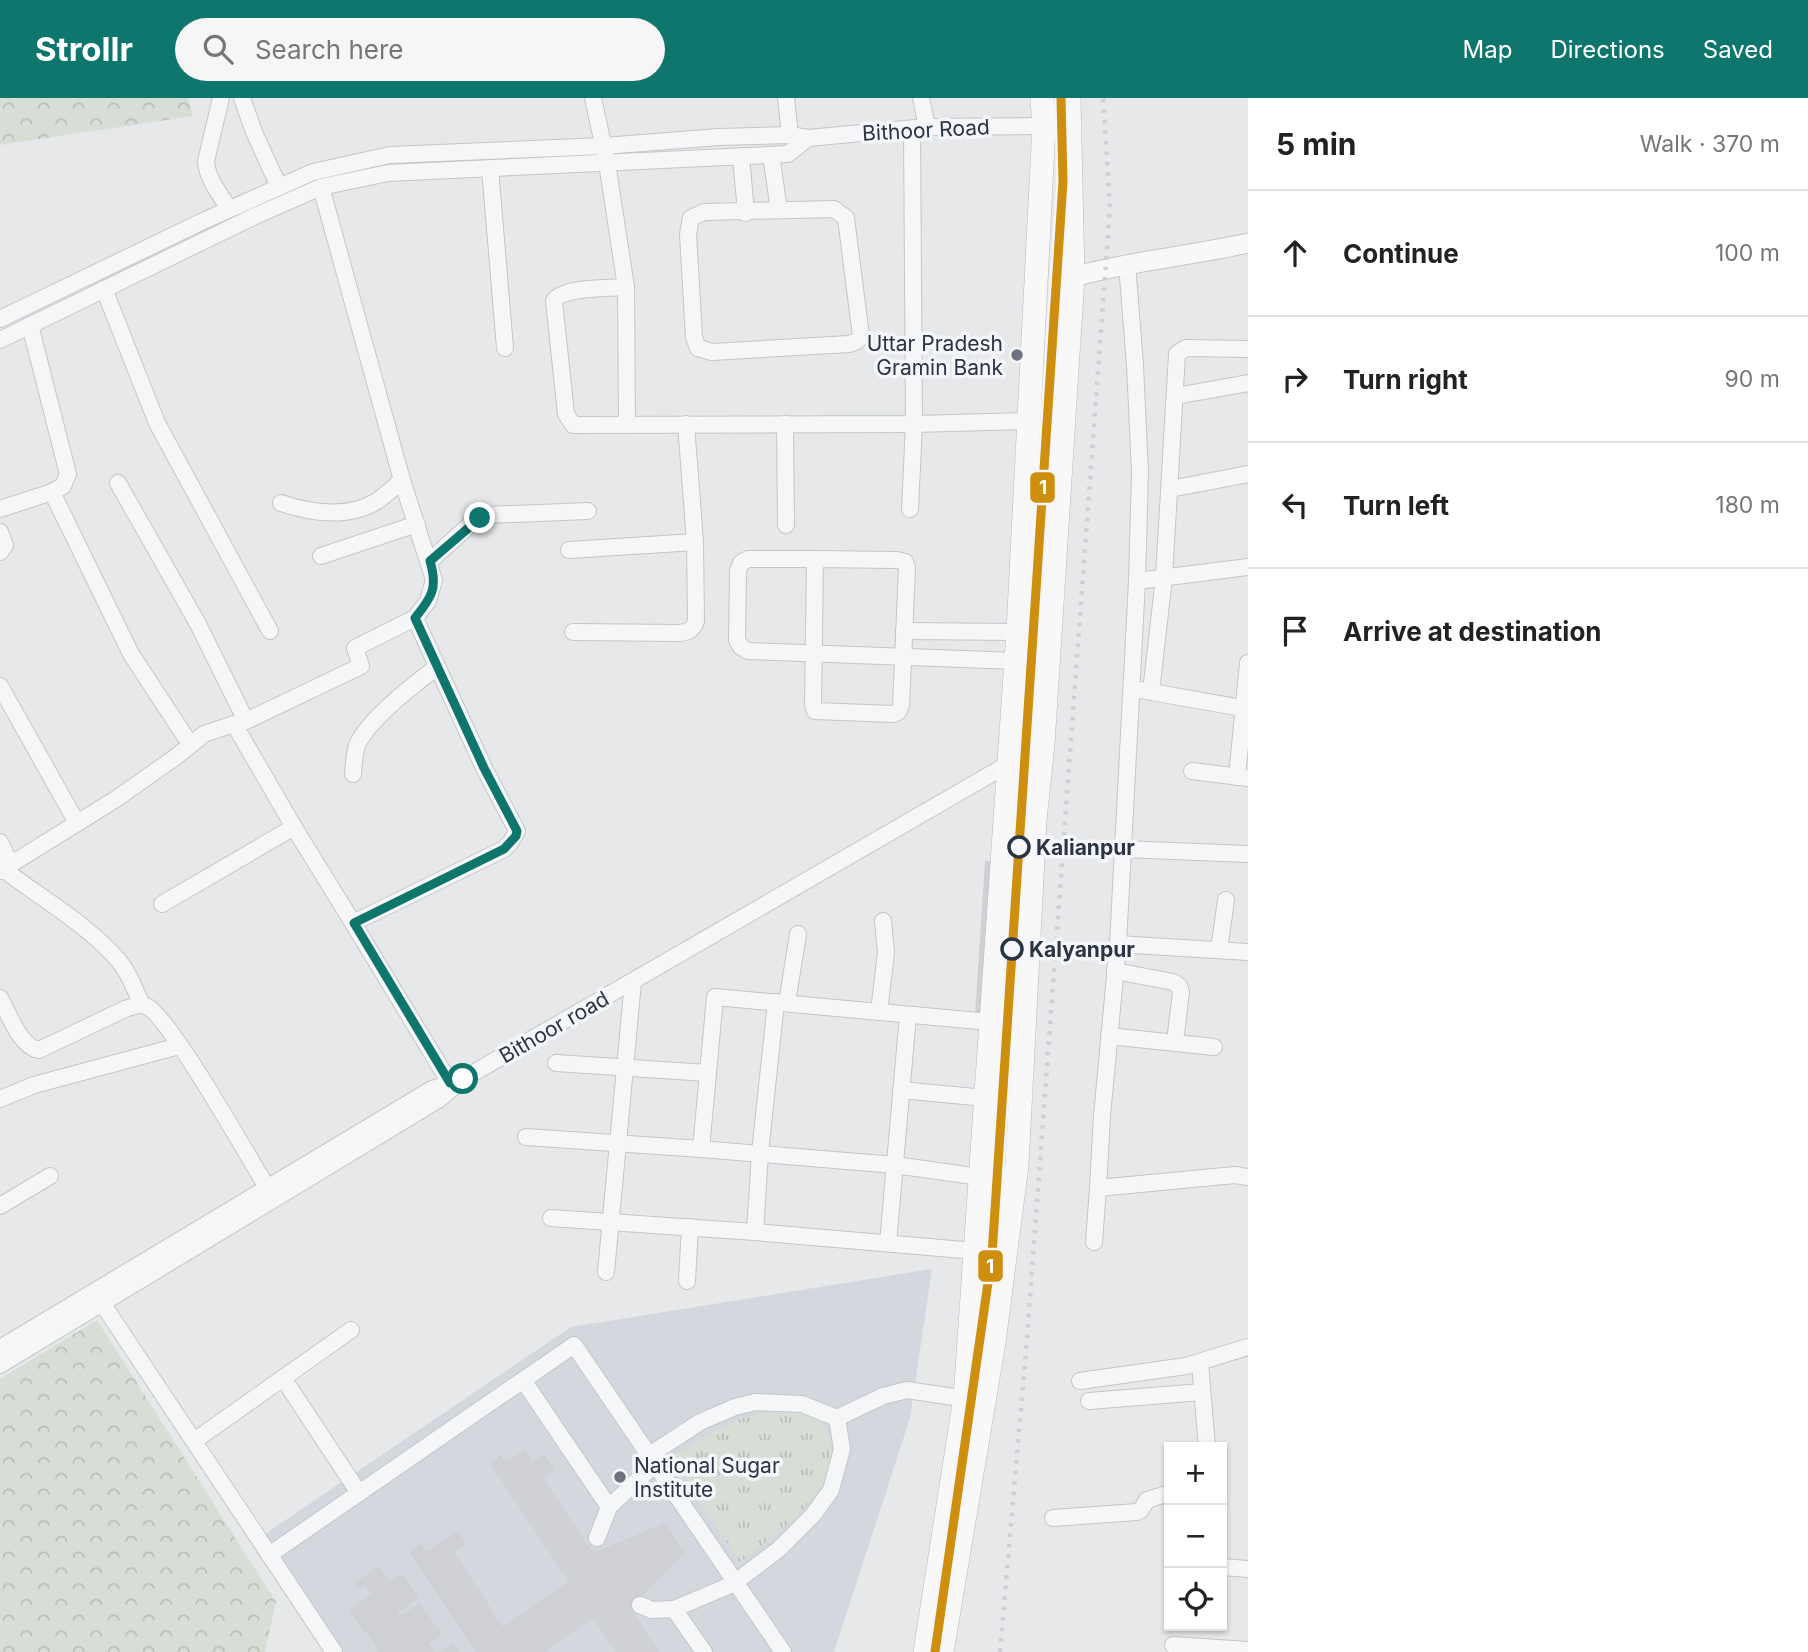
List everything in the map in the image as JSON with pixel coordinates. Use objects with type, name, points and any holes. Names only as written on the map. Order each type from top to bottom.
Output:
[{"type":"highway","points":[[942,1652],[974,1400],[975,1251],[1018,632],[1044,127],[1042,98]]},
{"type":"highway","points":[[925,1652],[974,1400],[995,1342],[1017,1165],[1035,820],[1043,744],[1073,277],[1069,98]]},
{"type":"main road","points":[[1073,277],[1127,264],[1248,243]]},
{"type":"street","points":[[221,98],[206,169],[229,209]]},
{"type":"street","points":[[243,98],[254,132],[279,187]]},
{"type":"street","points":[[593,98],[607,163],[626,287],[627,424]]},
{"type":"street","points":[[786,98],[790,135]]},
{"type":"street","points":[[910,509],[921,98]]},
{"type":"street","name":"Bithoor Road","points":[[808,138],[920,128],[1044,127]]},
{"type":"street","points":[[0,319],[229,209],[313,172],[390,155],[604,146],[719,137],[790,135],[808,138]]},
{"type":"street","points":[[0,340],[320,187],[388,173],[788,154],[808,138]]},
{"type":"street","points":[[771,155],[779,211]]},
{"type":"street","points":[[741,156],[746,213]]},
{"type":"street","points":[[490,168],[505,348]]},
{"type":"street","points":[[4,868],[126,792],[212,730],[240,722],[361,666],[355,648],[415,618],[428,601],[434,580],[430,561],[402,480],[320,187]]},
{"type":"street","points":[[834,209],[846,218],[861,336],[857,341],[849,344],[712,352],[698,348],[694,337],[689,221],[698,213],[746,213],[834,209]]},
{"type":"street","points":[[1094,1242],[1101,1116],[1118,944],[1138,581],[1140,472],[1127,264]]},
{"type":"street","points":[[626,287],[566,292],[556,297],[553,305],[567,418],[576,426],[1029,421]]},
{"type":"street","points":[[104,289],[157,423],[270,631]]},
{"type":"street","points":[[0,509],[52,492],[62,486],[68,474],[30,325]]},
{"type":"street","points":[[1151,692],[1164,577],[1176,358],[1182,348],[1248,349]]},
{"type":"street","points":[[1176,396],[1248,383]]},
{"type":"street","points":[[573,632],[679,633],[691,630],[696,621],[695,542],[686,424]]},
{"type":"street","points":[[785,424],[786,525]]},
{"type":"street","points":[[1170,489],[1248,474]]},
{"type":"street","points":[[281,503],[319,513],[358,508],[379,500],[402,480]]},
{"type":"street","points":[[1,1346],[432,1089],[457,1081],[294,827],[240,722],[198,624],[118,483]]},
{"type":"street","points":[[52,492],[131,654],[190,744]]},
{"type":"street","points":[[430,561],[474,521],[486,515],[588,511]]},
{"type":"street","points":[[321,556],[417,524]]},
{"type":"street","points":[[0,533],[5,545],[0,552]]},
{"type":"street","points":[[569,550],[695,542]]},
{"type":"street","points":[[815,559],[815,653],[813,705],[815,710],[869,714],[898,712],[901,706],[904,655],[905,562],[897,560],[815,559],[748,559],[741,563],[738,570],[737,640],[741,647],[748,651],[815,653],[904,655],[1016,661]]},
{"type":"street","points":[[1138,581],[1248,567]]},
{"type":"street","points":[[354,923],[504,849],[516,836],[517,831],[484,768],[415,618]]},
{"type":"street","points":[[904,631],[1018,632]]},
{"type":"street","points":[[1192,771],[1242,778],[1248,663]]},
{"type":"street","points":[[353,774],[357,746],[363,735],[401,696],[437,667]]},
{"type":"street","points":[[0,687],[77,823]]},
{"type":"street","points":[[1132,689],[1246,708]]},
{"type":"street","name":"Bithoor road","points":[[0,1365],[426,1107],[457,1081],[1043,744]]},
{"type":"street","points":[[162,904],[294,827]]},
{"type":"street","points":[[0,842],[4,868],[73,919],[102,944],[127,972],[142,1005],[153,1011],[178,1046],[268,1189]]},
{"type":"street","points":[[1123,849],[1248,854]]},
{"type":"street","points":[[1219,950],[1226,901]]},
{"type":"street","points":[[879,1012],[886,952],[883,921]]},
{"type":"street","points":[[755,1231],[760,1153],[781,1003],[797,934]]},
{"type":"street","points":[[1118,944],[1248,952]]},
{"type":"street","points":[[1115,971],[1172,982],[1179,986],[1181,992],[1175,1042]]},
{"type":"street","points":[[606,1272],[633,982]]},
{"type":"street","points":[[701,1149],[715,997],[990,1022]]},
{"type":"street","points":[[0,998],[24,1042],[34,1050],[125,1009],[142,1005]]},
{"type":"street","points":[[887,1243],[908,1015]]},
{"type":"street","points":[[1109,1036],[1214,1047]]},
{"type":"street","points":[[0,1099],[34,1086],[178,1046]]},
{"type":"street","points":[[556,1063],[707,1073]]},
{"type":"street","points":[[901,1090],[985,1098]]},
{"type":"street","points":[[526,1137],[760,1153],[895,1165],[980,1177]]},
{"type":"street","points":[[1098,1188],[1235,1175],[1248,1177]]},
{"type":"street","points":[[0,1206],[50,1176]]},
{"type":"street","points":[[551,1218],[755,1231],[975,1251]]},
{"type":"street","points":[[687,1281],[690,1227]]},
{"type":"street","points":[[102,1303],[334,1652]]},
{"type":"street","points":[[194,1441],[351,1329]]},
{"type":"street","points":[[269,1555],[574,1345],[782,1652]]},
{"type":"street","points":[[1080,1381],[1200,1363],[1248,1347]]},
{"type":"street","points":[[1200,1363],[1207,1442]]},
{"type":"street","points":[[283,1378],[359,1493]]},
{"type":"street","points":[[523,1380],[609,1507]]},
{"type":"street","points":[[648,1456],[700,1422],[734,1407],[755,1402],[802,1404],[838,1418],[883,1396],[908,1390],[974,1400]]},
{"type":"street","points":[[1089,1401],[1202,1392]]},
{"type":"street","points":[[640,1605],[652,1610],[674,1609],[735,1583],[779,1549],[813,1515],[831,1490],[842,1450],[838,1418]]},
{"type":"street","points":[[597,1538],[609,1507],[653,1466],[648,1456]]},
{"type":"street","points":[[1053,1518],[1137,1512],[1147,1500],[1164,1495]]},
{"type":"street","points":[[1227,1567],[1248,1569]]},
{"type":"street","points":[[674,1609],[704,1652]]},
{"type":"street","points":[[1173,1645],[1248,1650]]},
{"type":"shaded area","name":"National Sugar Institute","points":[[932,1269],[910,1418],[834,1652],[340,1652],[262,1536],[571,1327]]},
{"type":"green space","points":[[0,98],[188,98],[193,116],[0,145]]},
{"type":"green space","points":[[97,1320],[276,1602],[265,1652],[0,1652],[0,1379]]},
{"type":"green space","points":[[769,1412],[802,1412],[820,1421],[828,1433],[831,1446],[830,1464],[824,1481],[800,1513],[740,1562],[670,1458],[739,1420]]},
{"type":"building","points":[[985,861],[1042,865],[1031,1034],[974,1030]]},
{"type":"building","points":[[525,1450],[533,1462],[545,1455],[555,1470],[543,1478],[593,1553],[665,1523],[685,1552],[630,1608],[659,1652],[616,1652],[593,1618],[543,1652],[476,1652],[409,1551],[421,1544],[426,1552],[458,1531],[466,1544],[454,1552],[503,1627],[569,1582],[490,1463],[501,1455],[506,1462]]},
{"type":"building","points":[[379,1566],[390,1582],[402,1574],[419,1598],[397,1613],[400,1616],[420,1603],[442,1635],[429,1643],[436,1652],[378,1652],[368,1632],[365,1634],[349,1610],[372,1594],[365,1585],[359,1589],[354,1583]]},
{"type":"building","points":[[453,1643],[459,1652],[438,1652]]},
{"type":"railway","points":[[1000,1652],[1027,1339],[1110,208],[1103,98]]},
{"type":"transit line","name":"1","points":[[935,1652],[992,1255],[1063,182],[1061,98]]},
{"type":"place","name":"Uttar Pradesh Gramin Bank","points":[[1017,355]]},
{"type":"place","name":"Kalianpur","points":[[1019,847]]},
{"type":"place","name":"Kalyanpur","points":[[1012,949]]},
{"type":"place","name":"National Sugar Institute","points":[[620,1477]]},
{"type":"route","points":[[463,1079],[450,1083],[354,923],[504,849],[516,836],[517,831],[484,768],[415,618],[433,590],[430,561],[480,518]]}]
